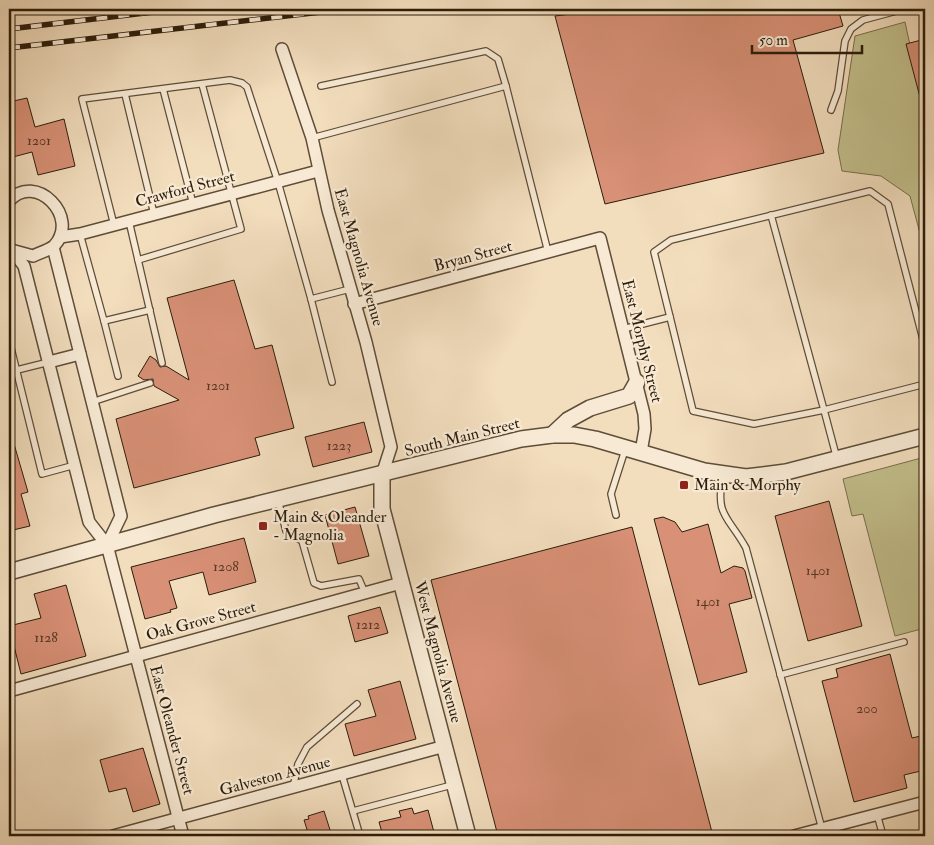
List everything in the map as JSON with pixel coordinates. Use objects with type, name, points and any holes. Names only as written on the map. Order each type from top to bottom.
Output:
[{"type":"street","name":"East Magnolia Avenue","points":[[282,49],[312,138],[318,171],[366,342],[391,446],[382,475]]},
{"type":"street","name":"Crawford Street","points":[[10,248],[33,256],[56,242],[80,234],[318,171]]},
{"type":"street","points":[[9,201],[13,196],[32,191],[51,199],[62,216],[56,242],[80,354],[121,516],[107,545]]},
{"type":"street","name":"Bryan Street","points":[[354,304],[600,238]]},
{"type":"street","name":"East Morphy Street","points":[[600,238],[644,414],[645,429],[633,450]]},
{"type":"street","name":"East Oleander Street","points":[[10,248],[24,266],[89,522],[107,545],[184,836]]},
{"type":"street","points":[[48,362],[80,354]]},
{"type":"street","points":[[552,435],[568,420],[590,408],[629,396],[636,382]]},
{"type":"street","name":"South Main Street","points":[[9,572],[278,500],[479,449],[552,435],[574,435],[723,474],[746,477],[768,475],[925,436]]},
{"type":"street","name":"West Magnolia Avenue","points":[[382,475],[382,509],[468,836]]},
{"type":"street","name":"Oak Grove Street","points":[[9,691],[401,583]]},
{"type":"street","name":"Galveston Avenue","points":[[113,836],[445,746]]},
{"type":"street","points":[[794,836],[925,802]]},
{"type":"lane","points":[[831,110],[838,92],[845,41],[851,29],[863,20],[904,9]]},
{"type":"lane","points":[[321,86],[486,51],[498,58],[548,252]]},
{"type":"lane","points":[[114,225],[82,99],[230,80],[242,83],[247,87],[278,182],[332,382]]},
{"type":"lane","points":[[138,260],[241,229],[230,194],[202,84]]},
{"type":"lane","points":[[312,138],[506,86]]},
{"type":"lane","points":[[163,89],[192,204]]},
{"type":"lane","points":[[125,94],[154,214]]},
{"type":"lane","points":[[925,347],[888,204],[870,191],[671,240],[654,252],[694,411],[754,424],[824,410],[925,384]]},
{"type":"lane","points":[[771,215],[837,459]]},
{"type":"lane","points":[[128,221],[162,364]]},
{"type":"lane","points":[[80,234],[118,376]]},
{"type":"lane","points":[[311,299],[350,289]]},
{"type":"lane","points":[[104,321],[150,310]]},
{"type":"lane","points":[[623,330],[670,317]]},
{"type":"lane","points":[[9,340],[42,474],[75,465]]},
{"type":"lane","points":[[9,372],[48,362]]},
{"type":"lane","points":[[92,402],[150,384]]},
{"type":"lane","points":[[616,515],[611,494],[633,450]]},
{"type":"lane","points":[[723,474],[720,492],[721,507],[725,519],[736,531],[746,548],[822,829]]},
{"type":"lane","points":[[278,500],[286,531],[302,540],[314,583],[321,586],[359,579],[365,593]]},
{"type":"lane","points":[[780,674],[904,642]]},
{"type":"lane","points":[[293,788],[298,764],[306,747],[357,704]]},
{"type":"lane","points":[[342,774],[360,836]]},
{"type":"lane","points":[[353,812],[455,784]]},
{"type":"lane","points":[[877,814],[883,836]]},
{"type":"shaded area","points":[[905,22],[925,114],[925,252],[910,196],[881,176],[842,171],[838,150],[855,36]]},
{"type":"shaded area","points":[[925,457],[925,628],[895,636],[863,514],[852,516],[843,479]]},
{"type":"building","points":[[611,9],[838,9],[843,26],[793,40],[824,153],[605,204],[555,16]]},
{"type":"building","points":[[925,39],[925,101],[921,101],[906,44]]},
{"type":"building","points":[[27,98],[35,127],[64,119],[75,166],[38,175],[32,152],[9,158],[9,102]]},
{"type":"building","points":[[234,280],[255,349],[272,345],[294,428],[255,438],[260,455],[134,488],[116,419],[179,400],[154,386],[153,379],[144,380],[138,376],[150,356],[156,360],[160,367],[166,366],[189,380],[167,298]]},
{"type":"building","points":[[364,422],[372,452],[313,467],[305,437]]},
{"type":"building","points":[[12,437],[28,492],[21,494],[30,526],[9,531],[9,438]]},
{"type":"building","points":[[829,501],[862,626],[808,641],[775,516]]},
{"type":"building","points":[[355,507],[369,556],[338,564],[325,515]]},
{"type":"building","points":[[663,517],[675,522],[682,532],[708,524],[721,573],[734,566],[743,568],[745,571],[752,598],[729,604],[747,672],[699,685],[654,519]]},
{"type":"building","points":[[632,527],[713,836],[498,836],[431,580]]},
{"type":"building","points":[[244,538],[256,582],[209,595],[203,572],[169,581],[177,608],[170,610],[171,612],[145,619],[131,567]]},
{"type":"building","points":[[66,585],[86,656],[21,674],[9,626],[41,618],[34,594]]},
{"type":"building","points":[[380,607],[388,633],[355,642],[348,616]]},
{"type":"building","points":[[890,654],[912,738],[925,735],[925,770],[904,775],[907,788],[854,802],[822,681],[838,677],[836,669]]},
{"type":"building","points":[[400,681],[416,739],[354,756],[345,724],[376,716],[368,690]]},
{"type":"building","points":[[143,748],[160,804],[133,812],[126,788],[109,792],[100,760]]},
{"type":"building","points":[[412,808],[414,814],[428,810],[435,836],[383,836],[379,822],[401,817],[399,811]]},
{"type":"building","points":[[324,811],[331,833],[309,836],[304,820],[309,819],[308,816]]},
{"type":"railway","points":[[9,29],[179,9]]},
{"type":"railway","points":[[9,48],[347,9]]},
{"type":"place","name":"Main & Morphy","points":[[684,485]]},
{"type":"place","name":"Main & Oleander - Magnolia","points":[[263,526]]}]
